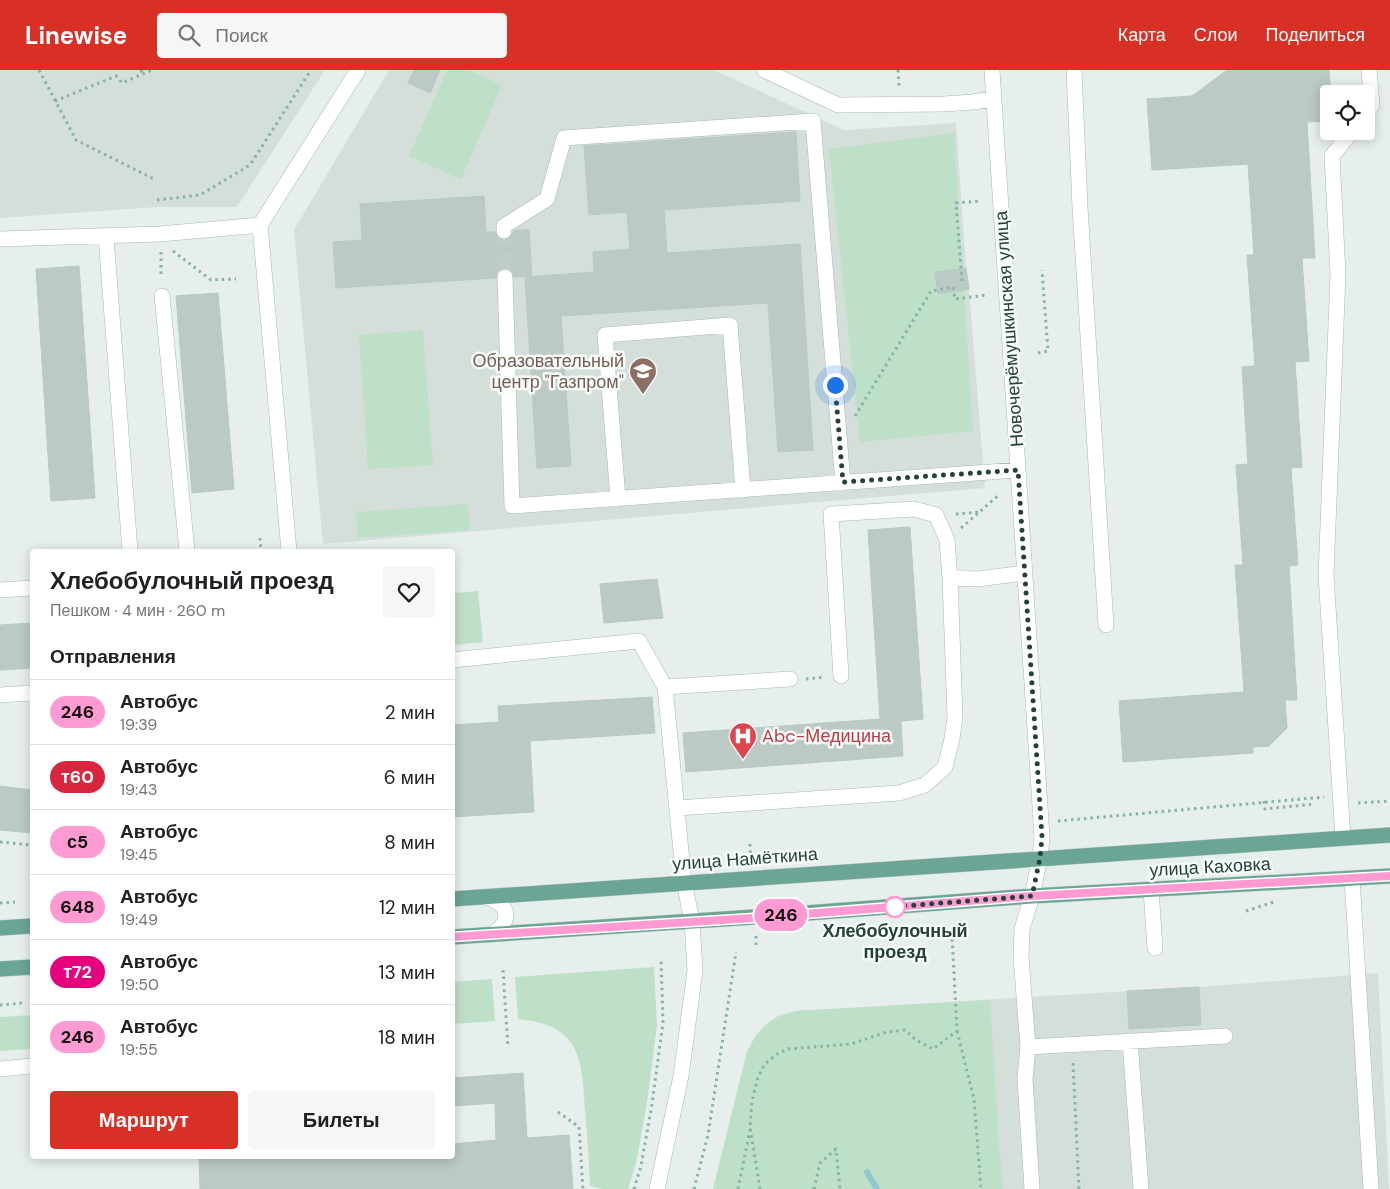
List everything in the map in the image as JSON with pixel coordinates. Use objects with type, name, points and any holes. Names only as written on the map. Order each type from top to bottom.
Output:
[{"type":"main road","name":"улица Каховка","points":[[1040,858],[1390,835]]},
{"type":"main road","name":"улица Намёткина","points":[[455,899],[1040,858]]},
{"type":"main road","name":"улица Каховка","points":[[1032,896],[1390,876]]},
{"type":"main road","points":[[455,937],[1032,896]]},
{"type":"main road","points":[[0,928],[30,926]]},
{"type":"main road","points":[[0,969],[30,967]]},
{"type":"street","points":[[289,549],[260,225],[358,70]]},
{"type":"street","points":[[764,70],[838,105],[944,104],[993,99]]},
{"type":"street","name":"Новочерёмушкинская улица","points":[[992,70],[1042,837],[1040,858],[1032,896],[1022,929],[1021,957],[1028,1047],[1025,1079],[1032,1189]]},
{"type":"street","points":[[1074,70],[1080,207],[1106,626]]},
{"type":"street","points":[[1369,70],[1370,85]]},
{"type":"street","points":[[504,231],[504,226],[547,199],[564,138],[814,121],[843,482]]},
{"type":"street","points":[[1344,838],[1326,575],[1338,274],[1332,156],[1345,140]]},
{"type":"street","points":[[0,239],[160,238],[260,225]]},
{"type":"street","points":[[106,237],[130,549]]},
{"type":"street","points":[[505,277],[512,506],[1018,470]]},
{"type":"street","points":[[162,296],[187,549]]},
{"type":"street","points":[[618,499],[605,335],[730,325],[743,490]]},
{"type":"street","points":[[677,808],[898,793],[924,785],[945,767],[954,724],[950,578],[947,540],[936,515],[914,509],[831,514],[841,676]]},
{"type":"street","points":[[950,578],[978,579],[1024,573]]},
{"type":"street","points":[[0,590],[30,588]]},
{"type":"street","points":[[455,660],[640,641],[665,687],[684,882],[692,921],[695,971],[681,1076],[657,1189]]},
{"type":"street","points":[[665,687],[790,680]]},
{"type":"street","points":[[0,695],[30,693]]},
{"type":"street","points":[[1352,878],[1371,1189]]},
{"type":"street","points":[[1151,889],[1155,948]]},
{"type":"street","points":[[486,896],[500,903],[505,908],[506,915],[504,923],[491,935]]},
{"type":"street","points":[[1028,1047],[1225,1036]]},
{"type":"street","points":[[1130,1041],[1141,1189]]},
{"type":"street","points":[[0,1069],[30,1066]]},
{"type":"path","points":[[39,70],[76,140],[154,179]]},
{"type":"path","points":[[141,70],[143,75]]},
{"type":"path","points":[[55,101],[116,76],[122,83],[152,70]]},
{"type":"path","points":[[157,200],[200,195],[250,165],[312,70]]},
{"type":"path","points":[[898,70],[899,79]]},
{"type":"path","points":[[962,281],[956,203],[981,201]]},
{"type":"path","points":[[160,238],[211,280],[236,279]]},
{"type":"path","points":[[160,238],[162,296]]},
{"type":"path","points":[[1038,353],[1048,352],[1042,270]]},
{"type":"path","points":[[855,417],[931,291],[953,288],[955,299],[987,295]]},
{"type":"path","points":[[947,540],[1000,494]]},
{"type":"path","points":[[936,515],[980,512]]},
{"type":"path","points":[[260,538],[261,549]]},
{"type":"path","points":[[790,680],[841,676]]},
{"type":"path","points":[[1041,822],[1264,801],[1340,796],[1356,803],[1390,801]]},
{"type":"path","points":[[1264,801],[1264,809],[1315,804]]},
{"type":"path","points":[[0,842],[30,844]]},
{"type":"path","points":[[750,844],[751,862]]},
{"type":"path","points":[[0,903],[15,902]]},
{"type":"path","points":[[1246,911],[1275,902]]},
{"type":"path","points":[[756,936],[756,946]]},
{"type":"path","points":[[952,936],[956,1031],[974,1099],[981,1189]]},
{"type":"path","points":[[694,1189],[708,1135],[736,952]]},
{"type":"path","points":[[634,1189],[641,1166],[652,1104],[663,1023],[661,958]]},
{"type":"path","points":[[503,970],[508,1047]]},
{"type":"path","points":[[0,1005],[23,1003]]},
{"type":"path","points":[[738,1189],[750,1127],[752,1101],[758,1077],[765,1064],[788,1049],[851,1044],[887,1032],[905,1030],[916,1040],[933,1049],[956,1031]]},
{"type":"path","points":[[1072,1044],[1080,1189]]},
{"type":"path","points":[[558,1112],[579,1127],[583,1189]]},
{"type":"path","points":[[750,1127],[760,1189]]},
{"type":"path","points":[[814,1189],[820,1163],[836,1149],[840,1189]]},
{"type":"shaded area","points":[[0,70],[325,70],[237,207],[158,207],[0,218]]},
{"type":"shaded area","name":"Образовательный центр \"Газпром\"","points":[[389,70],[714,70],[844,130],[956,123],[966,268],[985,488],[323,544],[294,230]]},
{"type":"shaded area","points":[[1378,973],[1389,1189],[713,1189],[747,1052],[755,1036],[777,1016],[795,1011],[1199,987]]},
{"type":"green space","points":[[447,70],[468,70],[502,85],[461,179],[409,156]]},
{"type":"green space","points":[[954,133],[973,431],[860,442],[829,149]]},
{"type":"green space","points":[[423,330],[433,465],[368,469],[359,335]]},
{"type":"green space","points":[[468,504],[470,530],[358,538],[356,512]]},
{"type":"green space","points":[[478,591],[483,642],[455,645],[455,593]]},
{"type":"green space","points":[[654,967],[657,1025],[647,1103],[636,1164],[628,1189],[602,1189],[590,1186],[584,1091],[579,1059],[574,1047],[566,1036],[554,1028],[539,1022],[518,1019],[515,977]]},
{"type":"green space","points":[[492,979],[495,1021],[455,1024],[455,982]]},
{"type":"green space","points":[[990,1000],[1003,1189],[713,1189],[747,1052],[756,1036],[771,1021],[795,1011]]},
{"type":"green space","points":[[30,1015],[30,1049],[0,1051],[0,1017]]},
{"type":"building","points":[[414,70],[440,70],[430,93],[408,83]]},
{"type":"building","points":[[1227,70],[1329,70],[1330,85],[1320,85],[1320,121],[1307,122],[1315,258],[1302,258],[1309,361],[1295,362],[1302,467],[1291,468],[1298,565],[1289,566],[1297,700],[1285,700],[1287,728],[1269,746],[1253,747],[1253,753],[1123,762],[1119,701],[1244,692],[1235,565],[1243,565],[1236,465],[1248,464],[1242,367],[1255,366],[1247,255],[1254,255],[1248,164],[1152,170],[1147,99],[1192,96]]},
{"type":"building","points":[[796,132],[800,201],[664,210],[667,253],[800,244],[813,450],[778,452],[768,303],[561,316],[571,466],[537,468],[525,277],[594,272],[593,252],[630,249],[627,212],[589,215],[584,146]]},
{"type":"building","points":[[484,196],[486,232],[495,232],[499,239],[504,240],[509,239],[515,230],[529,230],[532,276],[514,277],[510,269],[504,268],[497,272],[496,278],[336,288],[333,242],[362,240],[360,204]]},
{"type":"building","points":[[79,266],[95,498],[51,501],[36,269]]},
{"type":"building","points":[[966,268],[969,289],[938,294],[935,272]]},
{"type":"building","points":[[218,293],[234,489],[192,493],[176,296]]},
{"type":"building","points":[[910,527],[923,719],[901,721],[903,756],[686,772],[683,733],[880,719],[868,530]]},
{"type":"building","points":[[657,579],[663,618],[604,623],[600,584]]},
{"type":"building","points":[[30,623],[30,668],[0,670],[0,625]]},
{"type":"building","points":[[652,697],[655,733],[530,741],[534,812],[455,817],[455,725],[499,722],[498,706]]},
{"type":"building","points":[[0,786],[30,790],[30,833],[0,830]]},
{"type":"building","points":[[1199,987],[1201,1025],[1129,1029],[1127,991]]},
{"type":"building","points":[[523,1073],[527,1138],[569,1135],[573,1189],[200,1189],[199,1159],[455,1159],[455,1144],[496,1140],[495,1103],[455,1106],[455,1078]]},
{"type":"waterway","points":[[867,1172],[877,1189]]},
{"type":"tunnel","points":[[504,231],[505,277]]},
{"type":"bus line","name":"246","points":[[455,937],[754,918],[1032,896],[1390,876]]},
{"type":"place","name":"Образовательный центр \"Газпром\"","points":[[643,395]]},
{"type":"place","name":"Abc-Медицина","points":[[743,760]]},
{"type":"place","name":"Хлебобулочный проезд","points":[[895,907]]},
{"type":"route","points":[[835,385],[843,482],[1018,470],[1042,837],[1040,858],[1032,896],[890,907],[895,907]]}]
